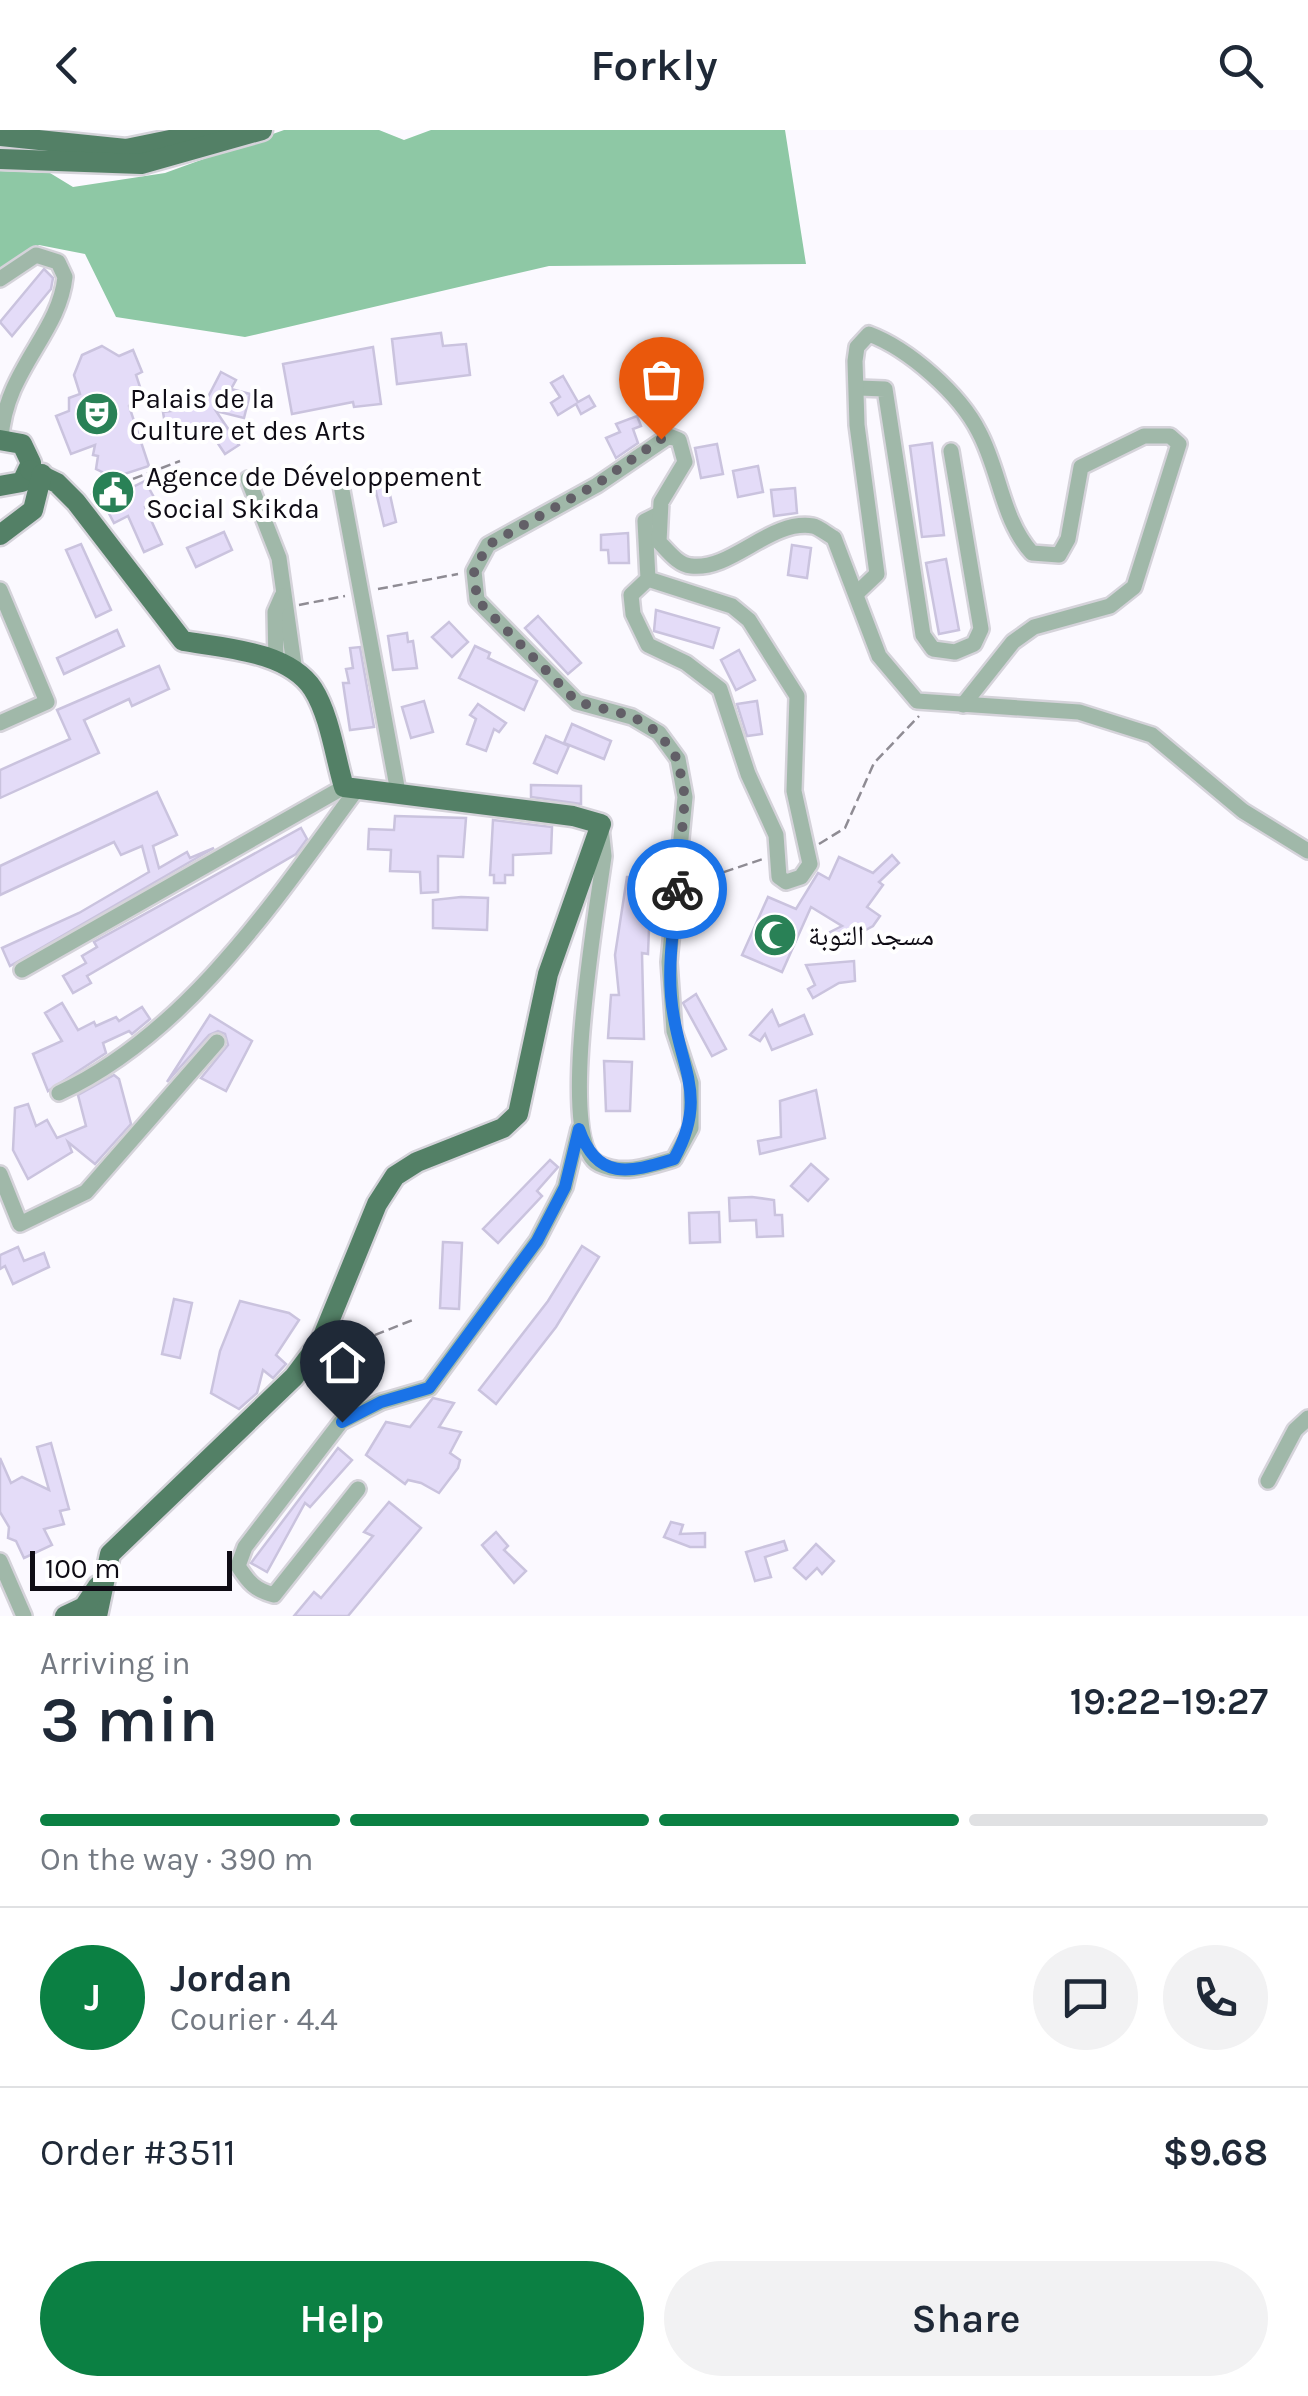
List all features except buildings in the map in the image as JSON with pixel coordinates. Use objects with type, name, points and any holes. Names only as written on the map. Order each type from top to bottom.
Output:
[{"type":"main road","points":[[0,136],[126,150],[219,130]]},
{"type":"main road","points":[[0,158],[78,165],[154,162],[262,130]]},
{"type":"main road","points":[[0,150],[53,156],[78,165]]},
{"type":"main road","points":[[0,439],[16,440],[27,449],[36,472],[33,510]]},
{"type":"main road","points":[[0,486],[15,486],[36,472]]},
{"type":"main road","points":[[36,472],[82,499],[183,641],[241,651],[285,667],[313,689],[350,788],[573,816],[601,824],[548,974],[518,1114],[503,1128],[417,1162],[395,1176],[377,1204],[329,1325],[294,1377],[126,1534],[110,1554],[102,1580],[82,1613]]},
{"type":"main road","points":[[0,535],[33,510],[82,499]]},
{"type":"street","points":[[0,279],[36,254],[58,262],[65,278],[46,326],[9,390],[0,439]]},
{"type":"street","points":[[856,594],[877,574],[857,425],[857,347],[869,334],[886,341],[957,401],[979,431],[1013,525],[1032,553],[1059,555],[1068,539],[1081,467],[1144,436],[1170,436],[1179,444],[1134,587],[1110,606],[1034,627],[1013,642],[963,705]]},
{"type":"street","points":[[859,388],[885,389],[923,634],[934,649],[955,652],[974,644],[981,629],[951,452]]},
{"type":"street","points":[[579,1129],[588,1154],[598,1164],[638,1170],[674,1159],[691,1128],[691,1083],[674,1031],[669,962],[685,797],[678,760],[659,733],[632,716],[577,702],[477,600],[474,571],[488,545],[597,484],[661,439],[674,437],[685,452],[685,462],[661,502],[660,542],[690,566],[712,564],[790,530],[813,526],[834,538],[879,656],[917,701],[1080,712],[1152,736],[1242,810],[1308,851]]},
{"type":"street","points":[[248,479],[279,558],[285,602],[285,667]]},
{"type":"street","points":[[342,484],[398,792]]},
{"type":"street","points":[[648,579],[644,521],[660,514]]},
{"type":"street","points":[[648,579],[732,606],[749,620],[797,696],[794,791],[810,851],[810,864],[801,877],[786,882],[779,877],[776,835],[720,689],[686,664],[648,645],[640,633],[631,595],[648,579]]},
{"type":"street","points":[[0,590],[47,702],[0,723]]},
{"type":"street","points":[[22,970],[350,788]]},
{"type":"street","points":[[59,1093],[102,1073],[125,1055],[245,942],[350,788]]},
{"type":"street","points":[[358,1489],[274,1595],[257,1591],[238,1566],[245,1547],[342,1422],[381,1402],[429,1388],[537,1241],[565,1187],[579,1129],[577,1086],[604,856],[601,824]]},
{"type":"street","points":[[0,1174],[20,1224],[86,1192],[216,1042]]},
{"type":"street","points":[[1268,1481],[1295,1430],[1308,1418]]},
{"type":"street","points":[[0,1562],[18,1614]]},
{"type":"path","points":[[82,499],[180,460]]},
{"type":"path","points":[[285,602],[474,571]]},
{"type":"path","points":[[810,851],[844,828],[874,763],[932,702]]},
{"type":"path","points":[[674,920],[698,918],[706,880],[717,880],[718,874],[777,854]]},
{"type":"path","points":[[329,1325],[370,1337],[415,1319]]},
{"type":"green space","points":[[284,130],[379,130],[404,140],[431,130],[785,130],[806,264],[549,266],[245,337],[116,317],[85,254],[39,245],[0,277],[0,171],[50,173],[73,187],[165,173]]},
{"type":"way so far","points":[[661,439],[597,484],[488,545],[474,571],[477,600],[577,702],[632,716],[659,733],[678,760],[685,797],[677,889]]},
{"type":"place","name":"Palais de la Culture et des Arts","points":[[97,414]]},
{"type":"place","name":"Agence de Développement Social Skikda","points":[[113,492]]},
{"type":"place","name":"مسجد التوبة","points":[[775,935]]},
{"type":"route","points":[[342,1422],[381,1402],[429,1388],[537,1241],[565,1187],[579,1129],[588,1154],[598,1164],[638,1170],[674,1159],[691,1128],[691,1083],[674,1031],[669,962],[677,889]]}]
